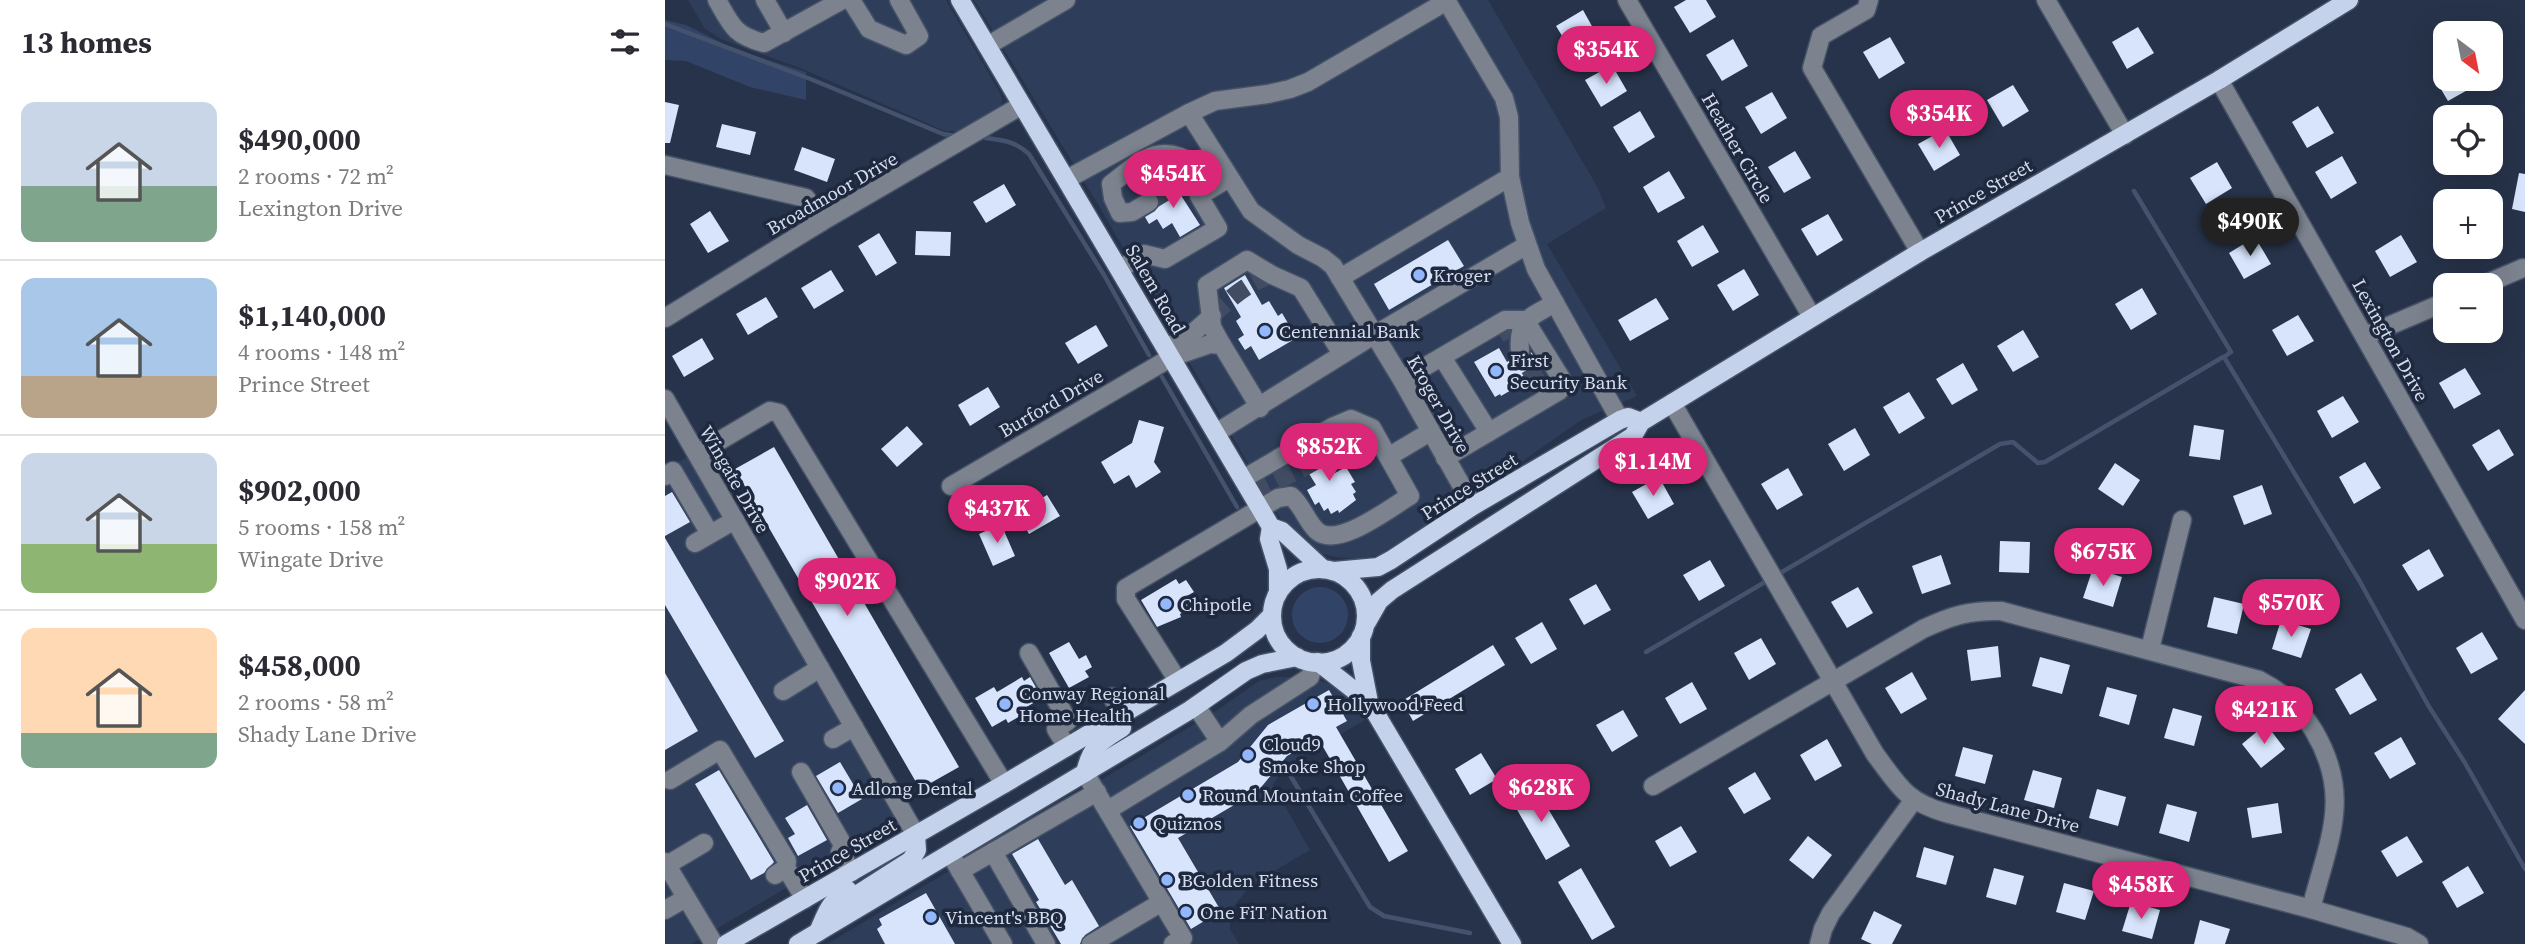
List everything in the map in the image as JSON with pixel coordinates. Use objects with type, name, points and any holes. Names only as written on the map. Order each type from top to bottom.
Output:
[{"type":"main road","name":"Salem Road","points":[[960,0],[1271,527],[1269,539],[1278,569],[1278,592]]},
{"type":"main road","name":"Prince Street","points":[[1364,629],[1379,601],[1392,590],[1633,436],[1640,422],[1920,252],[2219,80],[2341,2]]},
{"type":"main road","points":[[1621,420],[1628,417],[1640,422]]},
{"type":"main road","name":"Prince Street","points":[[1552,487],[1561,472],[1613,440],[1621,432],[1621,420]]},
{"type":"main road","name":"Prince Street","points":[[1328,570],[1378,567],[1473,506],[1621,420]]},
{"type":"main road","name":"Salem Road","points":[[1271,527],[1282,531],[1328,570]]},
{"type":"main road","points":[[1369,702],[1310,661],[1284,647],[1279,640],[1272,624],[1278,592],[1297,574],[1314,569],[1328,570],[1349,579],[1360,593],[1364,629],[1361,661],[1369,702],[1512,944]]},
{"type":"main road","name":"Prince Street","points":[[726,944],[1155,695],[1240,643],[1272,615]]},
{"type":"main road","points":[[837,921],[1196,706],[1246,671],[1262,664],[1310,661],[1344,655],[1357,644],[1364,629]]},
{"type":"main road","points":[[1085,773],[1089,755],[1100,742],[1148,711],[1155,695]]},
{"type":"main road","points":[[798,944],[822,938],[837,921],[850,899],[911,860],[917,850],[916,835]]},
{"type":"main road","points":[[822,938],[835,898],[885,866],[891,860],[891,849]]},
{"type":"street","points":[[717,0],[733,28],[745,38],[764,43],[842,0]]},
{"type":"street","points":[[765,0],[784,33]]},
{"type":"street","points":[[851,0],[869,29],[906,44],[919,36],[899,0]]},
{"type":"street","points":[[987,46],[1036,7],[1066,0]]},
{"type":"street","points":[[1067,179],[1215,101],[1268,94],[1308,82],[1446,0],[1504,98],[1509,117],[1510,177],[1527,245],[1555,303],[1621,420]]},
{"type":"street","name":"Heather Circle","points":[[1627,0],[1812,317]]},
{"type":"street","points":[[1869,0],[1866,10],[1821,36],[1812,68],[1920,252]]},
{"type":"street","points":[[2046,0],[2125,135]]},
{"type":"street","name":"Lexington Drive","points":[[2219,80],[2525,620]]},
{"type":"street","name":"Broadmoor Drive","points":[[665,318],[821,222],[1022,105]]},
{"type":"street","name":"Kroger Drive","points":[[1189,113],[1229,178],[1258,218],[1333,266],[1402,380],[1473,506]]},
{"type":"street","points":[[1120,269],[1144,254],[1164,259],[1218,228],[1199,196],[1197,185],[1188,169],[1166,152],[1152,156],[1111,184],[1113,198],[1120,213],[1132,212],[1149,202]]},
{"type":"street","points":[[1188,169],[1213,153]]},
{"type":"street","points":[[665,165],[806,198],[821,222]]},
{"type":"street","points":[[1340,278],[1510,177]]},
{"type":"street","points":[[1199,196],[1229,178]]},
{"type":"street","points":[[1216,433],[1375,334],[1527,245]]},
{"type":"street","points":[[1260,408],[1212,327],[1207,285],[1247,260],[1301,288],[1342,354]]},
{"type":"street","points":[[2503,276],[2523,268]]},
{"type":"street","points":[[1520,351],[1520,328],[1525,320],[1555,303]]},
{"type":"street","points":[[2365,336],[2433,307]]},
{"type":"street","points":[[1169,353],[1212,316]]},
{"type":"street","points":[[1402,380],[1504,320],[1525,320]]},
{"type":"street","points":[[1445,458],[1559,391],[1561,378],[1525,320]]},
{"type":"street","points":[[1169,353],[1210,344],[1222,345]]},
{"type":"street","name":"Burford Drive","points":[[951,486],[1169,353]]},
{"type":"street","points":[[1442,357],[1489,432]]},
{"type":"street","name":"Wingate Drive","points":[[665,399],[854,727],[888,801],[916,835]]},
{"type":"street","name":"Shady Lane Drive","points":[[1672,403],[1875,754],[1913,801],[1946,813],[2311,909],[2407,937],[2419,944]]},
{"type":"street","points":[[697,454],[770,411],[779,413],[1004,784]]},
{"type":"street","points":[[1178,681],[1126,599],[1126,588],[1278,498],[1291,496],[1319,533],[1330,537],[1345,535],[1410,496],[1371,428],[1350,419],[1243,479]]},
{"type":"street","points":[[1388,457],[1430,432]]},
{"type":"street","points":[[665,476],[673,471],[702,539],[735,520]]},
{"type":"street","points":[[2150,649],[2182,520]]},
{"type":"street","points":[[1653,786],[1923,629],[1953,615],[1978,610],[2001,611],[2259,680],[2280,691],[2293,702],[2325,749],[2337,799],[2334,821],[2311,909]]},
{"type":"street","points":[[1029,653],[1069,721],[1052,731],[1067,747]]},
{"type":"street","points":[[1108,810],[1220,742],[1251,716],[1310,677],[1310,661]]},
{"type":"street","points":[[783,691],[820,668]]},
{"type":"street","points":[[1112,697],[1122,714]]},
{"type":"street","points":[[1196,706],[1220,742]]},
{"type":"street","points":[[833,739],[854,727]]},
{"type":"street","points":[[671,783],[720,750],[787,861],[781,872],[805,899]]},
{"type":"street","points":[[801,772],[843,845],[840,852],[852,872]]},
{"type":"street","points":[[1085,773],[1183,938],[1173,944]]},
{"type":"street","points":[[960,871],[1097,792]]},
{"type":"street","points":[[1819,944],[1831,913],[1913,801]]},
{"type":"street","points":[[703,843],[666,863],[713,944]]},
{"type":"street","points":[[993,852],[1047,944]]},
{"type":"street","points":[[950,853],[1003,944]]},
{"type":"street","points":[[665,910],[686,898]]},
{"type":"street","points":[[1091,944],[1162,902]]},
{"type":"shaded area","points":[[688,0],[946,0],[1000,93],[1002,101],[998,112],[968,131],[945,131],[800,68],[721,39],[705,29]]},
{"type":"shaded area","points":[[974,0],[1488,0],[1598,188],[1606,208],[1547,244],[1637,396],[1583,419],[1485,487],[1379,555],[1358,559],[1316,552],[1290,530],[1276,512],[1099,206]]},
{"type":"shaded area","points":[[665,20],[686,25],[736,50],[806,72],[806,100],[750,87],[686,61],[665,60]]},
{"type":"shaded area","points":[[690,455],[900,821],[691,944],[665,944],[665,470]]},
{"type":"shaded area","points":[[1320,587],[1331,589],[1340,595],[1346,604],[1346,626],[1340,635],[1331,641],[1320,643],[1309,641],[1300,635],[1294,626],[1292,615],[1294,604],[1300,595],[1309,589]]},
{"type":"shaded area","points":[[1276,677],[1310,677],[1340,688],[1365,720],[1284,767],[1273,785],[1310,850],[1252,884],[1230,911],[1230,929],[1239,944],[827,944],[1213,713],[1259,681]]},
{"type":"building","points":[[1686,0],[1706,0],[1716,17],[1690,33],[1674,7]]},
{"type":"building","points":[[1583,10],[1598,37],[1572,52],[1556,26]]},
{"type":"building","points":[[2138,27],[2154,53],[2127,69],[2112,42]]},
{"type":"building","points":[[1890,37],[1905,63],[1879,79],[1863,52]]},
{"type":"building","points":[[1733,39],[1748,66],[1722,81],[1706,55]]},
{"type":"building","points":[[1612,65],[1627,91],[1601,107],[1585,80]]},
{"type":"building","points":[[2013,85],[2029,111],[2003,127],[1987,100]]},
{"type":"building","points":[[2442,91],[2466,91],[2448,101]]},
{"type":"building","points":[[1772,92],[1787,118],[1761,134],[1745,107]]},
{"type":"building","points":[[665,102],[679,105],[670,143],[665,143]]},
{"type":"building","points":[[2318,106],[2334,133],[2307,148],[2292,122]]},
{"type":"building","points":[[1640,111],[1655,137],[1629,153],[1613,127]]},
{"type":"building","points":[[722,124],[756,132],[750,155],[716,147]]},
{"type":"building","points":[[1945,129],[1960,155],[1934,171],[1918,144]]},
{"type":"building","points":[[802,147],[835,159],[827,182],[794,170]]},
{"type":"building","points":[[1795,151],[1811,178],[1784,193],[1768,167]]},
{"type":"building","points":[[2342,156],[2357,183],[2331,199],[2315,172]]},
{"type":"building","points":[[2217,162],[2232,188],[2206,204],[2190,178]]},
{"type":"building","points":[[1669,171],[1685,198],[1658,213],[1643,187]]},
{"type":"building","points":[[2519,173],[2525,174],[2525,212],[2512,209]]},
{"type":"building","points":[[1174,178],[1175,186],[1200,225],[1180,237],[1172,223],[1163,229],[1157,219],[1149,224],[1145,217],[1155,211],[1160,203],[1158,196],[1152,191]]},
{"type":"building","points":[[1004,184],[1016,205],[986,223],[973,202]]},
{"type":"building","points":[[710,211],[729,241],[708,253],[690,224]]},
{"type":"building","points":[[1828,214],[1843,240],[1817,256],[1801,229]]},
{"type":"building","points":[[1703,225],[1719,252],[1692,267],[1677,241]]},
{"type":"building","points":[[916,231],[951,232],[950,256],[915,255]]},
{"type":"building","points":[[879,233],[897,263],[876,276],[858,246]]},
{"type":"building","points":[[2401,235],[2417,262],[2390,277],[2375,251]]},
{"type":"building","points":[[2255,237],[2271,264],[2244,279],[2229,253]]},
{"type":"building","name":"Kroger","points":[[1448,240],[1464,266],[1389,310],[1374,284]]},
{"type":"building","points":[[1744,269],[1759,295],[1733,311],[1717,285]]},
{"type":"building","points":[[831,270],[844,291],[814,309],[801,288]]},
{"type":"building","name":"Centennial Bank","points":[[1245,275],[1262,305],[1269,301],[1278,316],[1282,313],[1289,325],[1285,327],[1293,340],[1259,360],[1251,346],[1245,350],[1238,339],[1244,335],[1236,321],[1241,317],[1224,288]]},
{"type":"building","points":[[2142,288],[2157,314],[2131,330],[2115,304]]},
{"type":"building","points":[[766,297],[778,317],[748,335],[736,314]]},
{"type":"building","points":[[1656,298],[1669,319],[1630,341],[1618,320]]},
{"type":"building","points":[[2298,315],[2314,341],[2287,356],[2272,330]]},
{"type":"building","points":[[1096,325],[1108,346],[1078,364],[1065,343]]},
{"type":"building","points":[[2023,330],[2039,357],[2013,372],[1997,346]]},
{"type":"building","points":[[702,338],[714,359],[684,377],[672,356]]},
{"type":"building","name":"First Security Bank","points":[[1499,348],[1507,362],[1512,359],[1525,361],[1531,352],[1540,365],[1518,379],[1520,382],[1512,387],[1513,389],[1495,397],[1474,362]]},
{"type":"building","points":[[1963,363],[1978,390],[1952,405],[1936,379]]},
{"type":"building","points":[[2465,368],[2481,394],[2454,409],[2439,383]]},
{"type":"building","points":[[988,387],[1000,407],[970,426],[958,405]]},
{"type":"building","points":[[1909,392],[1925,418],[1899,434],[1883,407]]},
{"type":"building","points":[[2343,396],[2359,422],[2332,438],[2317,411]]},
{"type":"building","points":[[1139,420],[1164,427],[1154,462],[1161,472],[1136,488],[1129,475],[1114,484],[1101,462],[1132,443]]},
{"type":"building","points":[[2194,425],[2224,430],[2220,460],[2189,456]]},
{"type":"building","points":[[907,426],[923,444],[897,467],[881,449]]},
{"type":"building","points":[[1855,428],[1870,455],[1844,471],[1828,444]]},
{"type":"building","points":[[2499,429],[2514,455],[2488,471],[2472,445]]},
{"type":"building","points":[[774,447],[959,767],[920,789],[735,469]]},
{"type":"building","points":[[1320,447],[1335,473],[1346,467],[1355,482],[1351,484],[1356,492],[1353,494],[1356,500],[1339,513],[1338,510],[1331,514],[1328,508],[1324,511],[1319,502],[1315,505],[1307,490],[1316,485],[1300,459]]},
{"type":"building","points":[[2365,462],[2381,488],[2354,504],[2339,477]]},
{"type":"building","points":[[2115,463],[2140,480],[2123,506],[2098,489]]},
{"type":"building","points":[[1788,468],[1803,495],[1777,510],[1761,484]]},
{"type":"building","points":[[1659,477],[1674,504],[1648,519],[1632,492]]},
{"type":"building","points":[[2262,485],[2272,514],[2244,525],[2233,496]]},
{"type":"building","points":[[672,492],[690,522],[665,536],[665,496]]},
{"type":"building","points":[[1047,495],[1060,516],[1029,534],[1017,513]]},
{"type":"building","points":[[1001,524],[1015,556],[993,566],[979,534]]},
{"type":"building","points":[[665,538],[784,741],[755,758],[665,605]]},
{"type":"building","points":[[2000,541],[2030,542],[2029,573],[1999,572]]},
{"type":"building","points":[[2429,549],[2444,576],[2418,591],[2402,565]]},
{"type":"building","points":[[1941,555],[1951,584],[1922,594],[1912,566]]},
{"type":"building","points":[[1710,560],[1725,586],[1699,601],[1683,575]]},
{"type":"building","points":[[2093,568],[2122,577],[2113,607],[2083,598]]},
{"type":"building","name":"Chipotle","points":[[1176,579],[1179,584],[1186,580],[1194,592],[1185,597],[1191,607],[1180,614],[1181,617],[1157,627],[1141,600]]},
{"type":"building","points":[[1596,584],[1611,610],[1584,625],[1569,599]]},
{"type":"building","points":[[1858,587],[1873,613],[1847,628],[1831,602]]},
{"type":"building","points":[[2214,597],[2244,604],[2237,634],[2207,627]]},
{"type":"building","points":[[2281,620],[2311,629],[2301,658],[2272,649]]},
{"type":"building","points":[[1542,622],[1557,649],[1531,664],[1515,638]]},
{"type":"building","points":[[2482,632],[2498,659],[2471,674],[2456,648]]},
{"type":"building","points":[[1761,638],[1776,664],[1749,680],[1734,653]]},
{"type":"building","points":[[1069,642],[1079,659],[1086,655],[1092,667],[1085,671],[1089,677],[1069,688],[1049,653]]},
{"type":"building","points":[[1493,645],[1505,665],[1413,721],[1402,701]]},
{"type":"building","points":[[1998,646],[2001,677],[1971,681],[1967,650]]},
{"type":"building","points":[[2040,657],[2070,665],[2062,694],[2032,686]]},
{"type":"building","points":[[1912,672],[1927,699],[1901,714],[1885,688]]},
{"type":"building","points":[[665,673],[698,731],[665,750]]},
{"type":"building","points":[[2361,673],[2377,700],[2350,715],[2335,689]]},
{"type":"building","name":"Conway Regional Home Health","points":[[1022,677],[1024,681],[1030,677],[1042,698],[1023,709],[1026,713],[1008,723],[1006,719],[992,727],[975,698],[994,687],[997,692]]},
{"type":"building","points":[[1692,682],[1707,709],[1680,724],[1665,698]]},
{"type":"building","points":[[2107,687],[2137,695],[2129,725],[2099,716]]},
{"type":"building","points":[[1329,690],[1347,721],[1336,727],[1408,851],[1389,862],[1318,738],[1287,756],[1258,791],[1178,838],[1221,911],[1191,929],[1130,826],[1238,762],[1268,725]]},
{"type":"building","points":[[2525,690],[2525,744],[2498,719]]},
{"type":"building","points":[[2173,708],[2202,716],[2194,746],[2164,738]]},
{"type":"building","points":[[1623,710],[1638,736],[1612,752],[1596,725]]},
{"type":"building","points":[[2266,724],[2285,749],[2261,768],[2242,744]]},
{"type":"building","points":[[2401,737],[2416,764],[2390,779],[2374,753]]},
{"type":"building","points":[[1827,739],[1842,766],[1815,781],[1800,755]]},
{"type":"building","points":[[1963,747],[1993,755],[1985,784],[1955,776]]},
{"type":"building","points":[[1481,753],[1497,779],[1470,795],[1455,769]]},
{"type":"building","name":"Adlong Dental","points":[[840,762],[862,799],[838,813],[816,776]]},
{"type":"building","points":[[719,770],[774,862],[764,873],[751,880],[695,784]]},
{"type":"building","points":[[2033,770],[2062,778],[2054,808],[2024,800]]},
{"type":"building","points":[[1755,772],[1771,799],[1744,814],[1728,788]]},
{"type":"building","points":[[1536,788],[1570,846],[1546,860],[1512,801]]},
{"type":"building","points":[[2097,789],[2126,797],[2118,826],[2089,818]]},
{"type":"building","points":[[2278,803],[2282,833],[2252,838],[2247,808]]},
{"type":"building","points":[[2167,804],[2197,812],[2189,842],[2159,833]]},
{"type":"building","points":[[807,805],[827,840],[798,856],[788,838],[795,834],[785,818]]},
{"type":"building","points":[[1681,826],[1697,852],[1670,867],[1655,841]]},
{"type":"building","points":[[1808,836],[1832,855],[1813,879],[1789,860]]},
{"type":"building","points":[[2407,836],[2423,862],[2397,877],[2381,851]]},
{"type":"building","points":[[1038,839],[1065,885],[1072,880],[1099,926],[1085,935],[1080,944],[1061,944],[1012,854]]},
{"type":"building","points":[[1924,847],[1954,856],[1946,885],[1916,877]]},
{"type":"building","points":[[2468,866],[2484,893],[2457,908],[2442,882]]},
{"type":"building","points":[[1581,868],[1615,927],[1592,940],[1558,882]]},
{"type":"building","points":[[1994,868],[2024,876],[2016,905],[1986,897]]},
{"type":"building","points":[[2064,883],[2094,891],[2085,920],[2056,912]]},
{"type":"building","points":[[926,893],[955,944],[885,944],[877,929],[882,925],[879,919]]},
{"type":"building","points":[[2131,902],[2160,910],[2152,939],[2122,931]]},
{"type":"building","points":[[1874,911],[1902,925],[1892,944],[1872,944],[1861,939]]},
{"type":"building","points":[[2200,920],[2230,929],[2225,944],[2194,944]]},
{"type":"waterway","points":[[665,24],[813,80],[943,134],[957,136]]},
{"type":"waterway","points":[[986,138],[1009,142],[1029,154],[1104,275],[1149,355]]},
{"type":"waterway","points":[[2134,191],[2231,352],[2224,357],[2359,580],[2428,705],[2465,763],[2525,869]]},
{"type":"waterway","points":[[1782,572],[2000,444],[2013,442],[2038,463],[2045,462],[2223,357]]},
{"type":"waterway","points":[[1162,377],[1237,507]]},
{"type":"waterway","points":[[1646,652],[1765,582]]},
{"type":"waterway","points":[[1290,775],[1370,907],[1384,916],[1470,933]]},
{"type":"tunnel","points":[[1149,202],[1185,180]]},
{"type":"tunnel","points":[[1212,316],[1232,297],[1272,275]]},
{"type":"tunnel","points":[[1502,322],[1547,398]]},
{"type":"tunnel","points":[[1252,493],[1301,469],[1372,428]]},
{"type":"place","name":"Kroger","points":[[1419,275]]},
{"type":"place","name":"Centennial Bank","points":[[1265,331]]},
{"type":"place","name":"First Security Bank","points":[[1496,371]]},
{"type":"place","name":"Chipotle","points":[[1166,604]]},
{"type":"place","name":"Conway Regional Home Health","points":[[1005,704]]},
{"type":"place","name":"Hollywood Feed","points":[[1313,704]]},
{"type":"place","name":"Cloud9 Smoke Shop","points":[[1248,755]]},
{"type":"place","name":"Adlong Dental","points":[[838,788]]},
{"type":"place","name":"Round Mountain Coffee","points":[[1188,795]]},
{"type":"place","name":"Quiznos","points":[[1139,823]]},
{"type":"place","name":"BGolden Fitness","points":[[1167,880]]},
{"type":"place","name":"One FiT Nation","points":[[1186,912]]},
{"type":"place","name":"Vincent's BBQ","points":[[931,917]]}]
